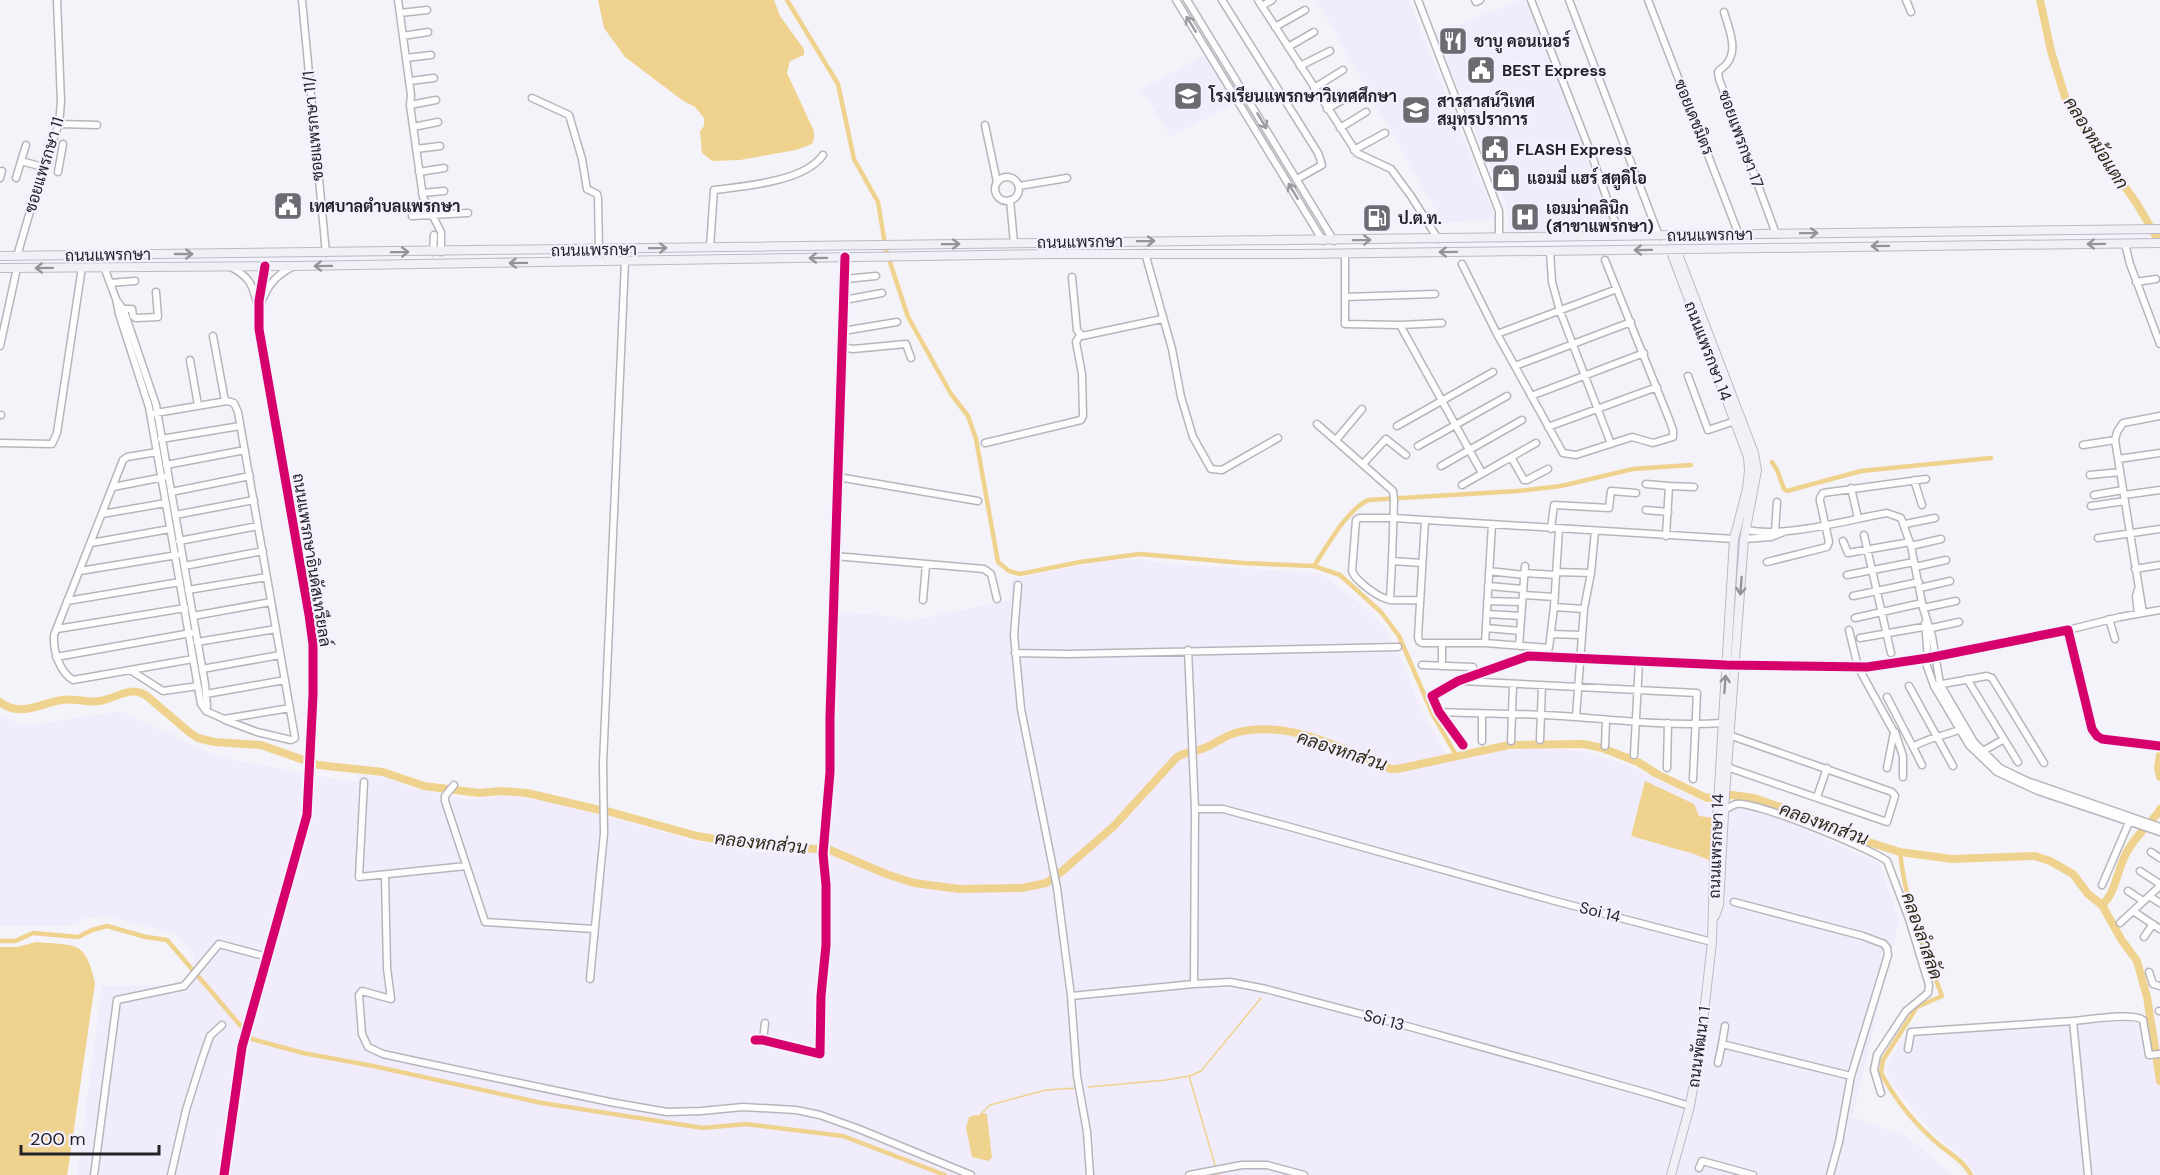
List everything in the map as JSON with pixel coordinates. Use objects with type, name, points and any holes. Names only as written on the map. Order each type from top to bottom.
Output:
[{"type":"main road","name":"ถนนแพรกษา","points":[[0,256],[2160,229]]},
{"type":"main road","points":[[1905,232],[1905,246]]},
{"type":"main road","points":[[1255,240],[1256,254]]},
{"type":"main road","name":"ถนนแพรกษา","points":[[0,268],[2157,243]]},
{"type":"main road","name":"ถนนแพรกษา 14","points":[[1673,249],[1748,457],[1749,470],[1733,549],[1722,723],[1726,734],[1727,767],[1722,785]]},
{"type":"main road","name":"ถนนแพรกษา 14","points":[[1673,249],[1754,453],[1756,482],[1744,539],[1735,664],[1726,734],[1722,808],[1714,869],[1714,917]]},
{"type":"main road","points":[[540,250],[541,263]]},
{"type":"main road","points":[[1737,529],[1747,530]]},
{"type":"main road","points":[[1733,549],[1744,550]]},
{"type":"main road","name":"ถนนพัฒนา 1","points":[[1671,1175],[1690,1106],[1701,1040],[1714,917]]},
{"type":"street","name":"ซอยแพรกษา 11","points":[[17,256],[43,166],[59,124],[61,102],[57,0]]},
{"type":"street","name":"ซอยแพรกษา 11/1","points":[[302,0],[326,253]]},
{"type":"street","points":[[398,0],[410,81],[410,105],[422,194],[438,232],[437,252]]},
{"type":"street","points":[[1176,0],[1323,241]]},
{"type":"street","points":[[1187,0],[1334,240]]},
{"type":"street","points":[[1222,0],[1318,153],[1322,165],[1297,179]]},
{"type":"street","points":[[1272,0],[1260,3],[1354,150],[1390,169],[1411,196],[1438,239]]},
{"type":"street","points":[[1418,0],[1499,211],[1499,238]]},
{"type":"street","points":[[1475,0],[1476,2],[1480,0]]},
{"type":"street","points":[[1531,0],[1592,156],[1620,236]]},
{"type":"street","points":[[1569,0],[1659,236]]},
{"type":"street","name":"ซอยเดชมิตร","points":[[1648,0],[1739,234]]},
{"type":"street","points":[[1906,0],[1911,12]]},
{"type":"street","points":[[400,14],[427,10]]},
{"type":"street","points":[[1275,27],[1305,10]]},
{"type":"street","name":"ซอยแพรกษา 17","points":[[1724,12],[1732,53],[1728,62],[1718,72],[1719,79],[1776,234]]},
{"type":"street","points":[[403,36],[428,32]]},
{"type":"street","points":[[1288,47],[1314,32]]},
{"type":"street","points":[[1300,66],[1329,51]]},
{"type":"street","points":[[406,58],[431,55]]},
{"type":"street","points":[[1314,88],[1343,70]]},
{"type":"street","points":[[410,81],[434,78]]},
{"type":"street","points":[[1327,109],[1353,94]]},
{"type":"street","points":[[532,98],[570,115],[582,159],[587,189],[597,194],[598,198],[599,249]]},
{"type":"street","points":[[410,105],[436,100]]},
{"type":"street","points":[[1340,128],[1366,112]]},
{"type":"street","points":[[413,127],[438,122]]},
{"type":"street","points":[[59,124],[97,125]]},
{"type":"street","points":[[985,125],[998,182]]},
{"type":"street","points":[[1354,150],[1385,133]]},
{"type":"street","points":[[21,161],[58,169],[63,144]]},
{"type":"street","points":[[16,178],[26,145]]},
{"type":"street","points":[[416,149],[440,146]]},
{"type":"street","points":[[710,248],[714,190],[771,182],[788,177],[812,166],[823,155]]},
{"type":"street","points":[[419,172],[444,168]]},
{"type":"street","points":[[1009,177],[1016,181],[1019,186],[1017,195],[1010,200],[1004,200],[997,195],[998,182],[1002,178],[1009,177]]},
{"type":"street","points":[[1019,186],[1067,178]]},
{"type":"street","points":[[422,194],[444,191]]},
{"type":"street","points":[[1010,200],[1014,243]]},
{"type":"street","points":[[412,216],[468,213]]},
{"type":"street","points":[[2125,243],[2136,282],[2160,344]]},
{"type":"street","points":[[1550,251],[1552,282],[1560,311],[1611,444]]},
{"type":"street","points":[[1145,253],[1172,349],[1181,397],[1193,437],[1211,469],[1218,471],[1229,467],[1278,438]]},
{"type":"street","points":[[1345,254],[1345,324],[1442,323]]},
{"type":"street","points":[[755,1040],[820,1054],[820,996],[826,945],[824,851],[830,763],[845,257]]},
{"type":"street","points":[[1461,264],[1563,453],[1576,455],[1632,437],[1653,443],[1673,437],[1673,430],[1644,352],[1605,260]]},
{"type":"street","points":[[590,979],[604,832],[603,764],[625,261]]},
{"type":"street","name":"ถนนแพรกษาอินดัสเทรียลล์","points":[[258,309],[265,266]]},
{"type":"street","points":[[258,309],[269,284],[279,274],[294,266]]},
{"type":"street","points":[[0,443],[52,444],[59,421],[82,267]]},
{"type":"street","points":[[104,267],[119,314],[139,364]]},
{"type":"street","name":"ถนนแพรกษาอินดัสเทรียลล์","points":[[224,1175],[243,1043],[307,815],[313,695],[311,634],[259,328],[258,309],[251,282],[243,274],[230,267]]},
{"type":"street","points":[[0,346],[17,268]]},
{"type":"street","points":[[845,279],[876,276]]},
{"type":"street","points":[[985,443],[1081,420],[1083,416],[1082,374],[1076,342],[1080,335],[1074,308],[1072,277]]},
{"type":"street","points":[[2136,282],[2156,279]]},
{"type":"street","points":[[110,283],[135,280]]},
{"type":"street","points":[[1497,334],[1617,289]]},
{"type":"street","points":[[123,309],[132,309],[136,318],[158,317],[156,292]]},
{"type":"street","points":[[844,300],[882,293]]},
{"type":"street","points":[[1345,297],[1435,294]]},
{"type":"street","points":[[116,299],[123,309],[161,439],[166,465],[166,503],[170,529],[184,566],[193,616],[193,659],[201,704],[206,711],[257,732],[294,740],[295,735],[250,476],[234,403],[225,401],[154,413]]},
{"type":"street","points":[[1080,335],[1162,319]]},
{"type":"street","points":[[843,331],[897,322]]},
{"type":"street","points":[[1515,366],[1631,322]]},
{"type":"street","points":[[1400,325],[1482,473]]},
{"type":"street","points":[[213,336],[225,401]]},
{"type":"street","points":[[842,347],[853,349],[906,344],[911,358]]},
{"type":"street","points":[[1531,396],[1644,352]]},
{"type":"street","points":[[190,360],[198,405]]},
{"type":"street","points":[[1397,426],[1493,372]]},
{"type":"street","points":[[1688,376],[1708,430],[1735,421]]},
{"type":"street","points":[[1548,427],[1657,387]]},
{"type":"street","points":[[1418,446],[1507,396]]},
{"type":"street","points":[[1336,440],[1362,409]]},
{"type":"street","points":[[154,413],[157,452],[171,492],[175,515],[184,608],[197,642],[206,694],[206,711]]},
{"type":"street","points":[[2141,613],[2136,596],[2138,589],[2115,440],[2123,423],[2160,416]]},
{"type":"street","points":[[1441,466],[1522,420]]},
{"type":"street","points":[[1317,424],[1393,491],[1390,600]]},
{"type":"street","points":[[161,439],[240,426]]},
{"type":"street","points":[[1363,464],[1386,439],[1406,454]]},
{"type":"street","points":[[2083,445],[2115,440]]},
{"type":"street","points":[[1461,485],[1536,444]]},
{"type":"street","points":[[166,465],[245,450]]},
{"type":"street","points":[[157,452],[124,458],[54,635],[53,647],[56,657],[69,678],[73,680],[193,659]]},
{"type":"street","points":[[2118,459],[2160,453]]},
{"type":"street","points":[[1511,457],[1524,480],[1548,469]]},
{"type":"street","points":[[2090,475],[2120,472]]},
{"type":"street","points":[[171,492],[250,476]]},
{"type":"street","points":[[114,487],[165,477]]},
{"type":"street","points":[[838,477],[978,501]]},
{"type":"street","points":[[1767,562],[1827,547],[1829,542],[1820,501],[1821,495],[1851,488],[1926,479]]},
{"type":"street","points":[[1914,480],[1922,505]]},
{"type":"street","points":[[1646,484],[1695,487]]},
{"type":"street","points":[[1666,536],[1670,486]]},
{"type":"street","points":[[1851,488],[1857,518]]},
{"type":"street","points":[[2094,495],[2124,495],[2160,490]]},
{"type":"street","points":[[1551,529],[1554,505],[1610,508],[1611,491],[1636,493]]},
{"type":"street","points":[[2091,506],[2124,495]]},
{"type":"street","points":[[175,515],[254,500]]},
{"type":"street","points":[[1775,533],[1777,502]]},
{"type":"street","points":[[102,514],[166,503]]},
{"type":"street","points":[[1646,510],[1668,512]]},
{"type":"street","points":[[1744,539],[1887,513],[1901,518],[1911,544],[1927,626],[1929,658],[1937,685],[1973,749],[1997,772],[2159,829]]},
{"type":"street","points":[[1419,600],[1390,600],[1379,597],[1354,577],[1352,571],[1356,520],[1359,518],[1393,518],[1734,539]]},
{"type":"street","points":[[1905,524],[1935,518]]},
{"type":"street","points":[[1425,520],[1419,600],[1419,641],[1442,643],[1485,643],[1549,648],[1559,529]]},
{"type":"street","points":[[1485,643],[1492,524]]},
{"type":"street","points":[[179,541],[258,526]]},
{"type":"street","points":[[91,543],[170,529]]},
{"type":"street","points":[[2098,538],[2160,529]]},
{"type":"street","points":[[1747,530],[1775,533]]},
{"type":"street","points":[[1576,717],[1581,635],[1595,531]]},
{"type":"street","points":[[1864,535],[1891,653]]},
{"type":"street","points":[[1843,541],[1848,553],[1941,539]]},
{"type":"street","points":[[184,566],[262,551]]},
{"type":"street","points":[[80,571],[179,555]]},
{"type":"street","points":[[836,556],[989,571],[997,599]]},
{"type":"street","points":[[1847,576],[1946,560]]},
{"type":"street","points":[[1392,561],[1422,563]]},
{"type":"street","points":[[923,600],[926,565]]},
{"type":"street","points":[[2135,569],[2160,565]]},
{"type":"street","points":[[1519,646],[1524,571]]},
{"type":"street","points":[[1489,572],[1591,573]]},
{"type":"street","points":[[188,590],[267,576]]},
{"type":"street","points":[[1853,596],[1950,581]]},
{"type":"street","points":[[67,601],[180,582]]},
{"type":"street","points":[[1018,585],[1014,622],[1021,709],[1057,888],[1071,996],[1078,1083],[1087,1132],[1090,1175]]},
{"type":"street","points":[[1488,586],[1555,597]]},
{"type":"street","points":[[1487,601],[1522,602]]},
{"type":"street","points":[[1855,618],[1956,601]]},
{"type":"street","points":[[193,616],[272,602]]},
{"type":"street","points":[[1554,607],[1584,609]]},
{"type":"street","points":[[57,629],[184,608]]},
{"type":"street","points":[[1463,745],[1439,712],[1432,696],[1458,681],[1528,656],[1639,662],[1876,666],[1929,658],[2160,610]]},
{"type":"street","points":[[1486,614],[1521,616]]},
{"type":"street","points":[[2109,619],[2115,639]]},
{"type":"street","points":[[1860,639],[1959,622]]},
{"type":"street","points":[[1486,628],[1520,632]]},
{"type":"street","points":[[197,642],[276,629]]},
{"type":"street","points":[[1849,630],[1858,667],[1894,732],[1903,756],[1904,777]]},
{"type":"street","points":[[2068,630],[2092,729],[2097,736],[2102,739],[2157,746]]},
{"type":"street","points":[[56,657],[192,633]]},
{"type":"street","points":[[1551,634],[1581,635]]},
{"type":"street","points":[[1442,643],[1442,666]]},
{"type":"street","points":[[1015,653],[1068,654],[1398,647]]},
{"type":"street","points":[[1188,650],[1195,809],[1194,984]]},
{"type":"street","points":[[202,669],[280,655]]},
{"type":"street","points":[[1929,658],[1937,685]]},
{"type":"street","points":[[1634,755],[1639,662]]},
{"type":"street","points":[[1422,665],[1473,667]]},
{"type":"street","points":[[130,670],[163,691],[198,686]]},
{"type":"street","points":[[1937,685],[1987,676],[1992,678],[2044,763]]},
{"type":"street","points":[[1967,679],[2018,762]]},
{"type":"street","points":[[206,694],[285,680]]},
{"type":"street","points":[[1458,681],[1697,693],[1693,779]]},
{"type":"street","points":[[1511,741],[1513,684]]},
{"type":"street","points":[[1540,740],[1542,685]]},
{"type":"street","points":[[1909,686],[1953,766]]},
{"type":"street","points":[[1887,697],[1922,765]]},
{"type":"street","points":[[224,719],[290,708]]},
{"type":"street","points":[[1439,712],[1540,715],[1696,725],[1722,723]]},
{"type":"street","points":[[1482,714],[1482,741]]},
{"type":"street","points":[[1605,746],[1606,720]]},
{"type":"street","points":[[1667,768],[1668,723]]},
{"type":"street","points":[[1913,747],[1925,740],[1962,729]]},
{"type":"street","points":[[1962,729],[2000,768],[2025,783]]},
{"type":"street","points":[[1887,768],[1894,732]]},
{"type":"street","points":[[1726,734],[1895,793],[1888,821],[1727,767]]},
{"type":"street","points":[[1983,750],[2004,739]]},
{"type":"street","points":[[1817,797],[1827,768]]},
{"type":"street","points":[[363,782],[358,877],[466,866]]},
{"type":"street","points":[[454,785],[445,796],[485,922],[594,929]]},
{"type":"street","points":[[1722,808],[1749,804],[1772,811],[1800,821],[1887,861],[1909,919],[1929,985],[1928,993],[1906,1011],[1877,1055],[1874,1070],[1881,1093]]},
{"type":"street","name":"Soi 14","points":[[1195,809],[1223,809],[1713,942]]},
{"type":"street","points":[[2102,885],[2130,820]]},
{"type":"street","points":[[2151,852],[2160,858]]},
{"type":"street","points":[[2120,923],[2160,885],[2140,871]]},
{"type":"street","points":[[385,875],[387,968],[391,999],[362,991],[359,995],[362,1034],[368,1047],[383,1054],[415,1061],[667,1112],[743,1107],[806,1112],[859,1129],[971,1175]]},
{"type":"street","points":[[2128,891],[2143,901]]},
{"type":"street","points":[[2149,896],[2160,903]]},
{"type":"street","points":[[1734,902],[1863,936],[1884,944],[1887,948],[1888,955],[1851,1076],[1839,1142],[1830,1175]]},
{"type":"street","points":[[2133,911],[2160,929]]},
{"type":"street","points":[[2144,937],[2152,924]]},
{"type":"street","points":[[94,1175],[117,1000],[184,986],[219,944],[268,957]]},
{"type":"street","points":[[2149,972],[2154,985],[2160,986]]},
{"type":"street","name":"Soi 13","points":[[1071,996],[1230,982],[1266,989],[1414,1028],[1690,1106]]},
{"type":"street","points":[[1908,1049],[1911,1032],[2139,1017],[2143,1020],[2149,1055],[2160,1054]]},
{"type":"street","points":[[2073,1021],[2088,1175]]},
{"type":"street","points":[[762,1040],[765,1023]]},
{"type":"street","points":[[171,1175],[186,1110],[202,1059],[210,1036],[222,1025]]},
{"type":"street","points":[[1718,1063],[1725,1026]]},
{"type":"street","points":[[1722,1044],[1851,1076]]},
{"type":"street","points":[[1701,1162],[1753,1175]]},
{"type":"street","points":[[1190,1175],[1242,1165],[1267,1165],[1305,1175]]},
{"type":"shaded area","points":[[598,0],[774,0],[780,16],[804,49],[804,55],[790,61],[787,73],[814,131],[812,144],[796,150],[740,160],[712,161],[702,153],[700,131],[704,126],[704,118],[695,107],[682,100],[625,57],[604,28]]},
{"type":"shaded area","name":"สารสาสน์วิเทศ สมุทรปราการ","points":[[1316,0],[1409,0],[1496,220],[1443,223]]},
{"type":"shaded area","points":[[1521,0],[1535,0],[1621,229],[1509,232],[1507,208],[1436,34]]},
{"type":"shaded area","name":"โรงเรียนแพรกษาวิเทศศึกษา","points":[[1204,55],[1235,103],[1171,137],[1141,89]]},
{"type":"shaded area","points":[[1139,559],[1171,564],[1320,573],[1358,602],[1385,627],[1422,711],[1451,761],[1498,751],[1543,748],[1586,752],[1629,765],[1709,805],[1738,804],[1759,809],[1880,863],[1899,920],[1853,1117],[1908,1137],[1953,1175],[77,1175],[102,986],[183,985],[195,955],[173,933],[112,917],[84,918],[77,924],[68,926],[0,926],[0,715],[24,726],[121,711],[219,757],[357,783],[358,775],[387,777],[406,786],[465,799],[507,795],[577,807],[695,841],[757,852],[820,853],[830,611],[891,616],[909,621],[1010,600],[1011,579],[1107,560]]},
{"type":"shaded area","points":[[1645,781],[1694,804],[1699,816],[1714,818],[1710,873],[1709,860],[1631,836]]},
{"type":"shaded area","points":[[36,942],[70,945],[77,948],[87,959],[95,983],[68,1170],[67,1175],[0,1175],[0,947],[17,947]]},
{"type":"shaded area","points":[[2153,1014],[2160,1043],[2160,1175],[1976,1175],[1966,1162],[1933,1133],[1892,1085],[1886,1072],[1889,1060],[1910,1029]]},
{"type":"shaded area","points":[[981,1113],[987,1114],[992,1158],[988,1161],[972,1157],[966,1128],[969,1117],[979,1116]]},
{"type":"waterway","points":[[787,0],[838,84],[854,159],[878,202],[886,250],[908,317],[951,394],[968,416],[976,439],[998,562],[1009,571],[1020,574],[1080,562],[1140,554],[1243,563],[1314,566],[1340,575],[1381,612],[1399,636],[1433,715],[1456,755]]},
{"type":"waterway","name":"คลองหม้อแตก","points":[[2040,0],[2051,51],[2065,97],[2137,204],[2160,243]]},
{"type":"waterway","points":[[1772,462],[1787,491],[1861,471],[1991,458]]},
{"type":"waterway","points":[[1314,566],[1345,520],[1368,500],[1518,491],[1561,486],[1633,469],[1691,465]]},
{"type":"waterway","name":"คลองหกส่วน","points":[[0,702],[8,707],[23,709],[62,700],[100,701],[124,693],[142,693],[198,738],[214,742],[261,745],[318,765],[383,772],[424,786],[479,793],[501,791],[527,793],[604,811]]},
{"type":"waterway","name":"คลองหกส่วน","points":[[607,811],[697,836],[746,844],[830,850],[886,874],[914,883],[960,889],[1022,888],[1046,883],[1060,873],[1114,826],[1176,758],[1202,749],[1235,733],[1254,729],[1295,733],[1335,745],[1391,769],[1509,745],[1584,744],[1602,748],[1638,762],[1657,774],[1707,798],[1732,795],[1754,798],[1798,813],[1859,839],[1900,852],[1952,859],[2035,856],[2050,861],[2073,874],[2088,894],[2102,905],[2121,939],[2137,961],[2147,997],[2160,1081]]},
{"type":"waterway","name":"คลองหม้อแตก","points":[[2160,755],[2158,768],[2160,777]]},
{"type":"waterway","name":"คลองหม้อแตก","points":[[2102,905],[2111,893],[2128,850],[2160,809]]},
{"type":"waterway","name":"คลองลำสลัด","points":[[1900,852],[1911,907],[1942,996],[1917,1007],[1883,1060],[1881,1073],[1913,1119],[1929,1136],[1960,1161],[1971,1175]]},
{"type":"waterway","points":[[0,941],[15,941],[33,933],[78,937],[107,926],[146,937],[167,940],[252,1039],[303,1053],[542,1103],[703,1128],[746,1124],[843,1136],[945,1175]]},
{"type":"waterway","points":[[1190,1076],[1201,1071],[1261,998]]},
{"type":"waterway","points":[[1088,1087],[1189,1076],[1215,1165]]},
{"type":"waterway","points":[[979,1116],[990,1105],[1046,1090],[1076,1088]]},
{"type":"cycle path","points":[[755,1040],[820,1054],[821,996],[826,945],[826,885],[823,854],[830,772],[845,257]]},
{"type":"cycle path","points":[[224,1175],[242,1047],[307,815],[313,695],[313,644],[309,615],[259,329],[259,301],[265,266]]},
{"type":"cycle path","points":[[1463,745],[1439,712],[1432,696],[1458,681],[1528,656],[1726,665],[1867,667],[1928,658],[2068,630],[2092,729],[2097,736],[2102,739],[2160,746]]},
{"type":"place","name":"ชาบู คอนเนอร์","points":[[1453,41]]},
{"type":"place","name":"BEST Express","points":[[1481,70]]},
{"type":"place","name":"โรงเรียนแพรกษาวิเทศศึกษา","points":[[1188,96]]},
{"type":"place","name":"สารสาสน์วิเทศ สมุทรปราการ","points":[[1416,110]]},
{"type":"place","name":"FLASH Express","points":[[1495,149]]},
{"type":"place","name":"แอมมี่ แฮร์ สตูดิโอ","points":[[1506,178]]},
{"type":"place","name":"เทศบาลตำบลแพรกษา","points":[[288,206]]},
{"type":"place","name":"เอมม่าคลินิก (สาขาแพรกษา)","points":[[1525,217]]},
{"type":"place","name":"ป.ต.ท.","points":[[1377,218]]}]
